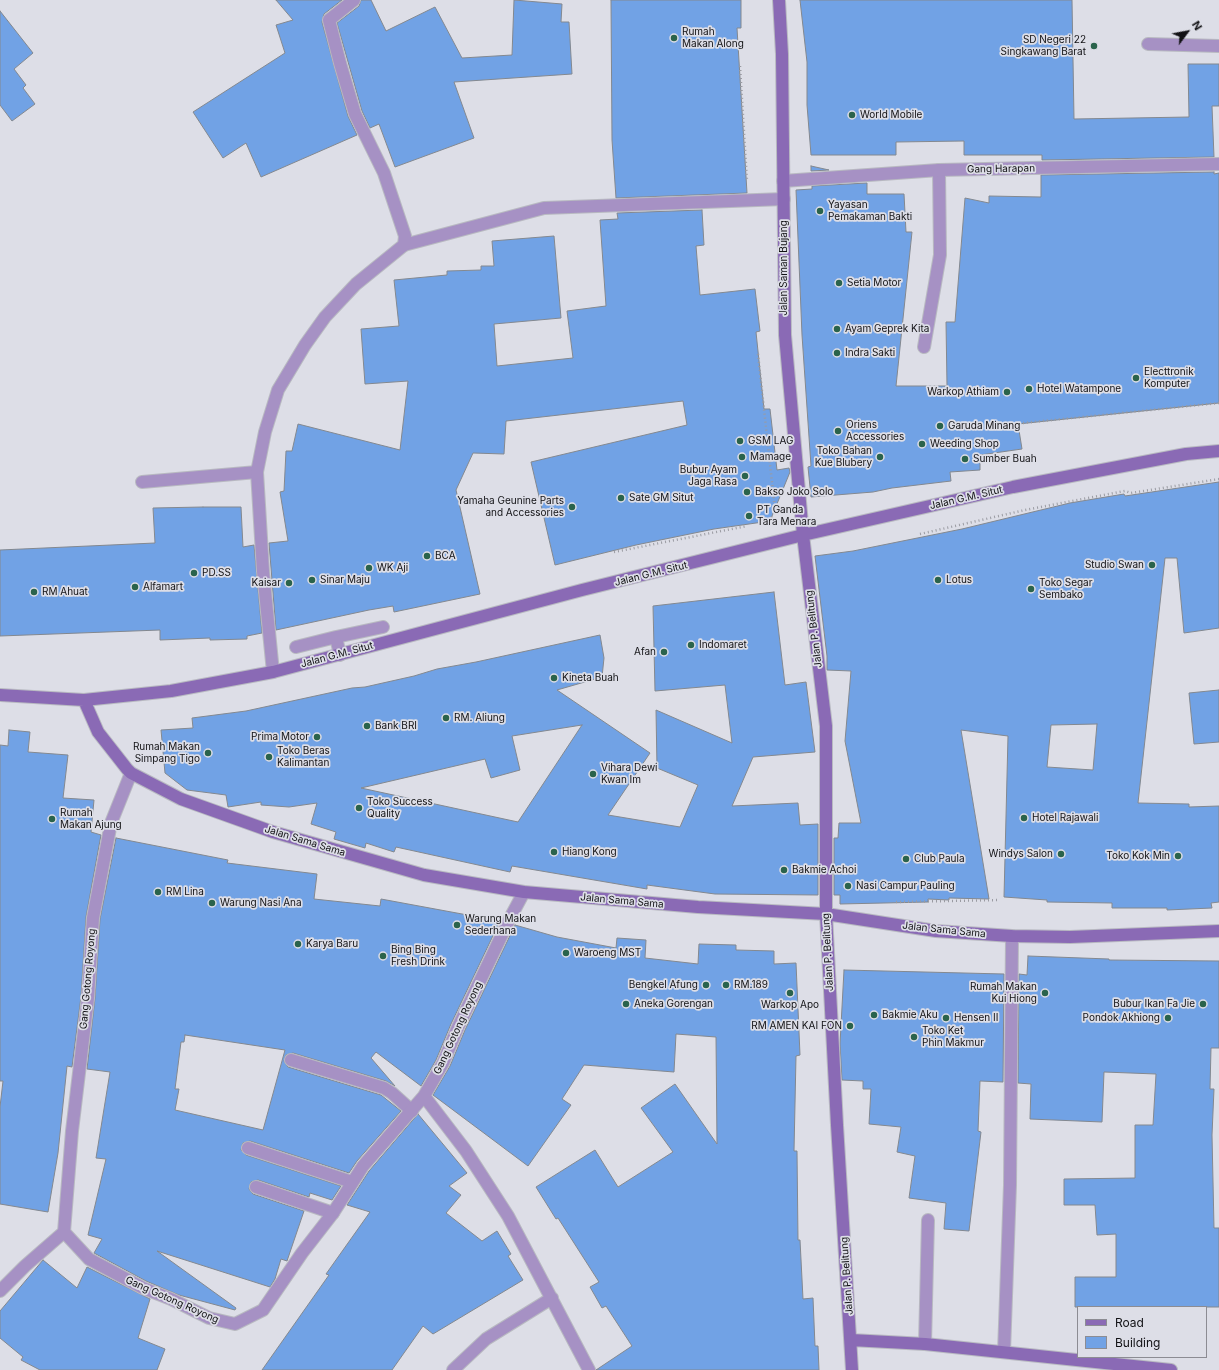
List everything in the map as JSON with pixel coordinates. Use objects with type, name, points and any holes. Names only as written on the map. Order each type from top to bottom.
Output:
[{"type":"street","points":[[354,0],[329,20],[355,114],[384,173],[405,236],[404,245]]},
{"type":"street","name":"Jalan Saman Bujang","points":[[779,0],[782,54],[784,336],[803,535]]},
{"type":"street","points":[[1148,44],[1219,46]]},
{"type":"street","name":"Gang Harapan","points":[[783,181],[939,170],[1219,164]]},
{"type":"street","points":[[924,347],[940,255],[939,170]]},
{"type":"street","points":[[273,672],[265,594],[257,472],[264,432],[278,390],[305,345],[325,317],[356,284],[404,245],[544,208],[784,199]]},
{"type":"street","name":"Jalan G.M. Situt","points":[[0,695],[84,700],[171,690],[273,672],[582,590],[803,535],[1013,487],[1186,454],[1219,451]]},
{"type":"street","points":[[142,482],[257,472]]},
{"type":"street","name":"Jalan P. Belitung","points":[[803,535],[826,726],[826,914],[852,1370]]},
{"type":"street","points":[[296,647],[383,627]]},
{"type":"street","points":[[336,637],[340,655]]},
{"type":"street","name":"Jalan Sama Sama","points":[[84,700],[98,732],[131,773],[181,799],[273,832],[424,875],[524,892],[698,907],[826,914],[936,931],[1012,936],[1070,937],[1219,931]]},
{"type":"street","name":"Gang Gotong Royong","points":[[131,773],[111,823],[93,918],[88,998],[72,1131],[64,1232],[89,1259],[114,1274],[171,1299],[209,1318],[236,1324],[263,1310],[302,1253],[333,1213],[352,1182],[388,1136],[424,1096],[443,1063],[458,1027],[524,892]]},
{"type":"street","points":[[1004,1352],[1010,1185],[1012,936]]},
{"type":"street","points":[[291,1060],[384,1088],[392,1093],[412,1111]]},
{"type":"street","points":[[424,1096],[466,1151],[508,1216],[589,1370]]},
{"type":"street","points":[[248,1148],[352,1182]]},
{"type":"street","points":[[256,1188],[333,1213]]},
{"type":"street","points":[[925,1344],[928,1220]]},
{"type":"street","points":[[0,1291],[25,1266],[64,1232]]},
{"type":"street","points":[[452,1370],[486,1339],[552,1298]]},
{"type":"street","points":[[851,1340],[925,1344],[1171,1370]]},
{"type":"path","points":[[740,66],[747,186]]},
{"type":"path","points":[[758,354],[775,510],[770,521],[762,523]]},
{"type":"path","points":[[1023,423],[1219,403]]},
{"type":"path","points":[[920,534],[1025,510],[1125,491],[1131,493],[1219,479]]},
{"type":"path","points":[[614,552],[754,524]]},
{"type":"path","points":[[888,903],[1000,900]]},
{"type":"building","points":[[276,0],[342,0],[324,14],[322,22],[348,116],[357,135],[261,177],[246,143],[223,158],[193,112],[285,53],[276,25],[293,20]]},
{"type":"building","points":[[361,0],[371,0],[386,31],[435,7],[462,58],[512,55],[514,0],[562,4],[561,22],[569,22],[572,74],[454,82],[474,138],[395,167],[379,124],[370,128],[362,111],[337,23],[359,6]]},
{"type":"building","points":[[611,0],[741,0],[741,28],[737,28],[747,193],[616,198],[612,140]]},
{"type":"building","points":[[800,0],[1072,0],[1074,119],[1189,117],[1188,64],[1219,64],[1219,106],[1212,106],[1214,157],[1042,160],[1042,155],[964,155],[964,141],[896,142],[896,155],[811,155],[807,105],[807,62]]},
{"type":"building","points":[[0,11],[33,53],[14,69],[26,85],[23,88],[35,104],[12,121],[0,105]]},
{"type":"building","points":[[811,166],[829,170],[811,171]]},
{"type":"building","points":[[1214,172],[1214,174],[1219,173],[1219,403],[1018,424],[1022,449],[980,455],[980,470],[950,472],[951,481],[892,488],[873,492],[811,497],[808,467],[811,466],[802,335],[796,190],[812,189],[812,186],[867,183],[867,194],[904,194],[906,232],[912,232],[896,386],[947,386],[946,322],[955,322],[965,198],[989,203],[989,196],[1041,197],[1041,175]]},
{"type":"building","points":[[702,210],[704,245],[696,246],[700,295],[755,289],[760,331],[756,332],[764,409],[770,409],[777,470],[789,468],[790,472],[770,521],[714,529],[636,545],[555,565],[531,462],[687,425],[683,401],[506,421],[504,454],[473,453],[456,490],[480,594],[394,612],[393,606],[369,610],[276,630],[269,543],[288,541],[280,492],[284,491],[286,451],[292,451],[298,424],[400,450],[408,381],[365,384],[361,329],[399,326],[394,280],[447,275],[447,271],[481,270],[481,266],[494,266],[492,241],[554,236],[561,318],[494,324],[497,366],[573,358],[567,311],[606,306],[600,220],[618,219],[617,213]]},
{"type":"building","points":[[1219,482],[1219,628],[1184,633],[1177,558],[1165,558],[1138,803],[1189,804],[1189,807],[1219,806],[1219,902],[1211,903],[1212,908],[1167,910],[1167,908],[1112,908],[1112,903],[1047,902],[1047,900],[1004,897],[1008,736],[961,730],[989,899],[949,898],[949,900],[928,899],[928,902],[840,904],[840,895],[834,895],[834,838],[838,838],[839,823],[861,823],[845,741],[851,671],[827,670],[827,656],[815,556],[853,551],[962,529],[1070,503],[1124,494],[1125,496]],"holes":[[[1097,724],[1093,770],[1047,767],[1051,725]]]},
{"type":"building","points":[[241,507],[243,547],[254,545],[262,633],[247,636],[247,639],[210,640],[210,638],[160,640],[160,630],[0,636],[0,550],[155,543],[153,508]]},
{"type":"building","points":[[774,592],[785,685],[806,682],[815,752],[753,757],[732,806],[798,803],[800,825],[818,824],[818,895],[715,894],[647,885],[647,889],[512,866],[510,872],[396,847],[394,852],[366,843],[365,848],[334,839],[336,832],[311,824],[317,803],[289,807],[261,805],[261,802],[228,807],[226,795],[187,790],[165,773],[161,730],[193,728],[192,718],[246,711],[352,688],[365,687],[414,676],[437,669],[600,635],[604,658],[602,677],[557,690],[650,753],[608,815],[680,827],[698,785],[657,768],[656,710],[732,743],[725,685],[655,691],[653,606]],"holes":[[[582,725],[518,822],[361,788],[485,759],[491,778],[520,770],[512,736]]]},
{"type":"building","points":[[1219,690],[1219,742],[1194,744],[1189,693]]},
{"type":"building","points":[[9,730],[30,732],[28,752],[68,755],[63,798],[94,800],[91,832],[101,835],[86,917],[81,997],[72,1067],[67,1066],[58,1153],[48,1212],[0,1204],[0,1107],[3,1081],[0,1081],[0,745],[8,746]]},
{"type":"building","points":[[116,838],[228,860],[227,863],[317,874],[314,899],[380,906],[381,899],[500,921],[451,1024],[436,1060],[421,1086],[376,1052],[371,1058],[395,1086],[386,1081],[293,1053],[286,1055],[284,1061],[288,1067],[381,1095],[401,1111],[357,1161],[349,1173],[250,1141],[243,1143],[241,1150],[246,1155],[341,1186],[332,1200],[310,1193],[309,1197],[258,1180],[251,1182],[249,1189],[253,1194],[304,1211],[287,1261],[281,1259],[275,1279],[270,1287],[157,1251],[236,1308],[235,1310],[179,1295],[146,1281],[94,1253],[102,1239],[88,1235],[106,1159],[96,1158],[110,1072],[87,1069],[95,998],[100,919]],"holes":[[[185,1035],[285,1050],[263,1130],[175,1110],[179,1089],[175,1089],[181,1042],[184,1042]]]},
{"type":"building","points":[[515,925],[557,937],[616,948],[617,938],[646,940],[645,958],[698,964],[699,944],[736,945],[736,950],[774,951],[774,964],[796,963],[800,1055],[796,1056],[794,1151],[797,1151],[798,1240],[800,1240],[803,1299],[813,1298],[815,1346],[818,1346],[819,1370],[596,1370],[632,1346],[606,1306],[602,1308],[590,1287],[599,1282],[558,1218],[556,1219],[536,1187],[595,1150],[618,1187],[673,1152],[641,1108],[675,1084],[717,1144],[716,1037],[676,1034],[674,1072],[584,1065],[562,1099],[571,1105],[528,1166],[433,1095],[450,1066],[465,1030]]},
{"type":"building","points":[[1028,956],[1109,960],[1219,961],[1219,1048],[1211,1048],[1210,1089],[1214,1089],[1212,1135],[1214,1228],[1219,1228],[1219,1307],[1075,1307],[1075,1277],[1116,1277],[1116,1234],[1097,1235],[1095,1205],[1064,1205],[1064,1179],[1135,1178],[1135,1125],[1153,1125],[1156,1074],[1104,1072],[1102,1122],[1030,1119],[1031,1084],[1018,1083],[1019,974],[1027,975]]},
{"type":"building","points":[[844,970],[1004,974],[1003,1082],[980,1081],[978,1131],[981,1132],[969,1231],[944,1229],[946,1203],[909,1198],[915,1156],[897,1152],[901,1127],[869,1124],[871,1089],[863,1089],[863,1081],[842,1080],[840,1044]]},
{"type":"building","points":[[418,1114],[467,1173],[449,1186],[461,1195],[446,1213],[482,1241],[497,1231],[511,1254],[508,1256],[523,1280],[433,1334],[423,1326],[392,1370],[262,1370],[329,1275],[326,1274],[370,1212],[347,1205],[369,1171]]},
{"type":"building","points":[[43,1260],[77,1288],[87,1267],[150,1299],[138,1338],[165,1349],[157,1370],[40,1370],[21,1360],[23,1357],[0,1338],[0,1311]]},
{"type":"place","name":"Rumah Makan Along","points":[[674,38]]},
{"type":"place","name":"SD Negeri 22 Singkawang Barat","points":[[1094,46]]},
{"type":"place","name":"World Mobile","points":[[852,115]]},
{"type":"place","name":"Yayasan Pemakaman Bakti","points":[[820,211]]},
{"type":"place","name":"Setia Motor","points":[[839,283]]},
{"type":"place","name":"Ayam Geprek Kita","points":[[837,329]]},
{"type":"place","name":"Indra Sakti","points":[[837,353]]},
{"type":"place","name":"Electtronik Komputer","points":[[1136,378]]},
{"type":"place","name":"Hotel Watampone","points":[[1029,389]]},
{"type":"place","name":"Warkop Athiam","points":[[1007,392]]},
{"type":"place","name":"Garuda Minang","points":[[940,426]]},
{"type":"place","name":"Oriens Accessories","points":[[838,431]]},
{"type":"place","name":"GSM LAG","points":[[740,441]]},
{"type":"place","name":"Weeding Shop","points":[[922,444]]},
{"type":"place","name":"Mamage","points":[[742,457]]},
{"type":"place","name":"Toko Bahan Kue Blubery","points":[[880,457]]},
{"type":"place","name":"Sumber Buah","points":[[965,459]]},
{"type":"place","name":"Bubur Ayam Jaga Rasa","points":[[745,476]]},
{"type":"place","name":"Bakso Joko Solo","points":[[747,492]]},
{"type":"place","name":"Sate GM Situt","points":[[621,498]]},
{"type":"place","name":"Yamaha Geunine Parts and Accessories","points":[[572,507]]},
{"type":"place","name":"PT Ganda Tara Menara","points":[[749,516]]},
{"type":"place","name":"BCA","points":[[427,556]]},
{"type":"place","name":"Studio Swan","points":[[1152,565]]},
{"type":"place","name":"WK Aji","points":[[369,568]]},
{"type":"place","name":"PD.SS","points":[[194,573]]},
{"type":"place","name":"Sinar Maju","points":[[312,580]]},
{"type":"place","name":"Lotus","points":[[938,580]]},
{"type":"place","name":"Kaisar","points":[[289,583]]},
{"type":"place","name":"Alfamart","points":[[135,587]]},
{"type":"place","name":"Toko Segar Sembako","points":[[1031,589]]},
{"type":"place","name":"RM Ahuat","points":[[34,592]]},
{"type":"place","name":"Indomaret","points":[[691,645]]},
{"type":"place","name":"Afan","points":[[664,652]]},
{"type":"place","name":"Kineta Buah","points":[[554,678]]},
{"type":"place","name":"RM. Aliung","points":[[446,718]]},
{"type":"place","name":"Bank BRI","points":[[367,726]]},
{"type":"place","name":"Prima Motor","points":[[317,737]]},
{"type":"place","name":"Rumah Makan Simpang Tigo","points":[[208,753]]},
{"type":"place","name":"Toko Beras Kalimantan","points":[[269,757]]},
{"type":"place","name":"Vihara Dewi Kwan Im","points":[[593,774]]},
{"type":"place","name":"Toko Success Quality","points":[[359,808]]},
{"type":"place","name":"Hotel Rajawali","points":[[1024,818]]},
{"type":"place","name":"Rumah Makan Ajung","points":[[52,819]]},
{"type":"place","name":"Hiang Kong","points":[[554,852]]},
{"type":"place","name":"Windys Salon","points":[[1061,854]]},
{"type":"place","name":"Toko Kok Min","points":[[1178,856]]},
{"type":"place","name":"Club Paula","points":[[906,859]]},
{"type":"place","name":"Bakmie Achoi","points":[[784,870]]},
{"type":"place","name":"Nasi Campur Pauling","points":[[848,886]]},
{"type":"place","name":"RM Lina","points":[[158,892]]},
{"type":"place","name":"Warung Nasi Ana","points":[[212,903]]},
{"type":"place","name":"Warung Makan Sederhana","points":[[457,925]]},
{"type":"place","name":"Karya Baru","points":[[298,944]]},
{"type":"place","name":"Waroeng MST","points":[[566,953]]},
{"type":"place","name":"Bing Bing Fresh Drink","points":[[383,956]]},
{"type":"place","name":"Bengkel Afung","points":[[706,985]]},
{"type":"place","name":"RM.189","points":[[726,985]]},
{"type":"place","name":"Warkop Apo","points":[[790,993]]},
{"type":"place","name":"Rumah Makan Kui Hiong","points":[[1045,993]]},
{"type":"place","name":"Aneka Gorengan","points":[[626,1004]]},
{"type":"place","name":"Bubur Ikan Fa Jie","points":[[1203,1004]]},
{"type":"place","name":"Bakmie Aku","points":[[874,1015]]},
{"type":"place","name":"Hensen II","points":[[946,1018]]},
{"type":"place","name":"Pondok Akhiong","points":[[1168,1018]]},
{"type":"place","name":"RM AMEN KAI FON","points":[[850,1026]]},
{"type":"place","name":"Toko Ket Phin Makmur","points":[[914,1037]]}]
